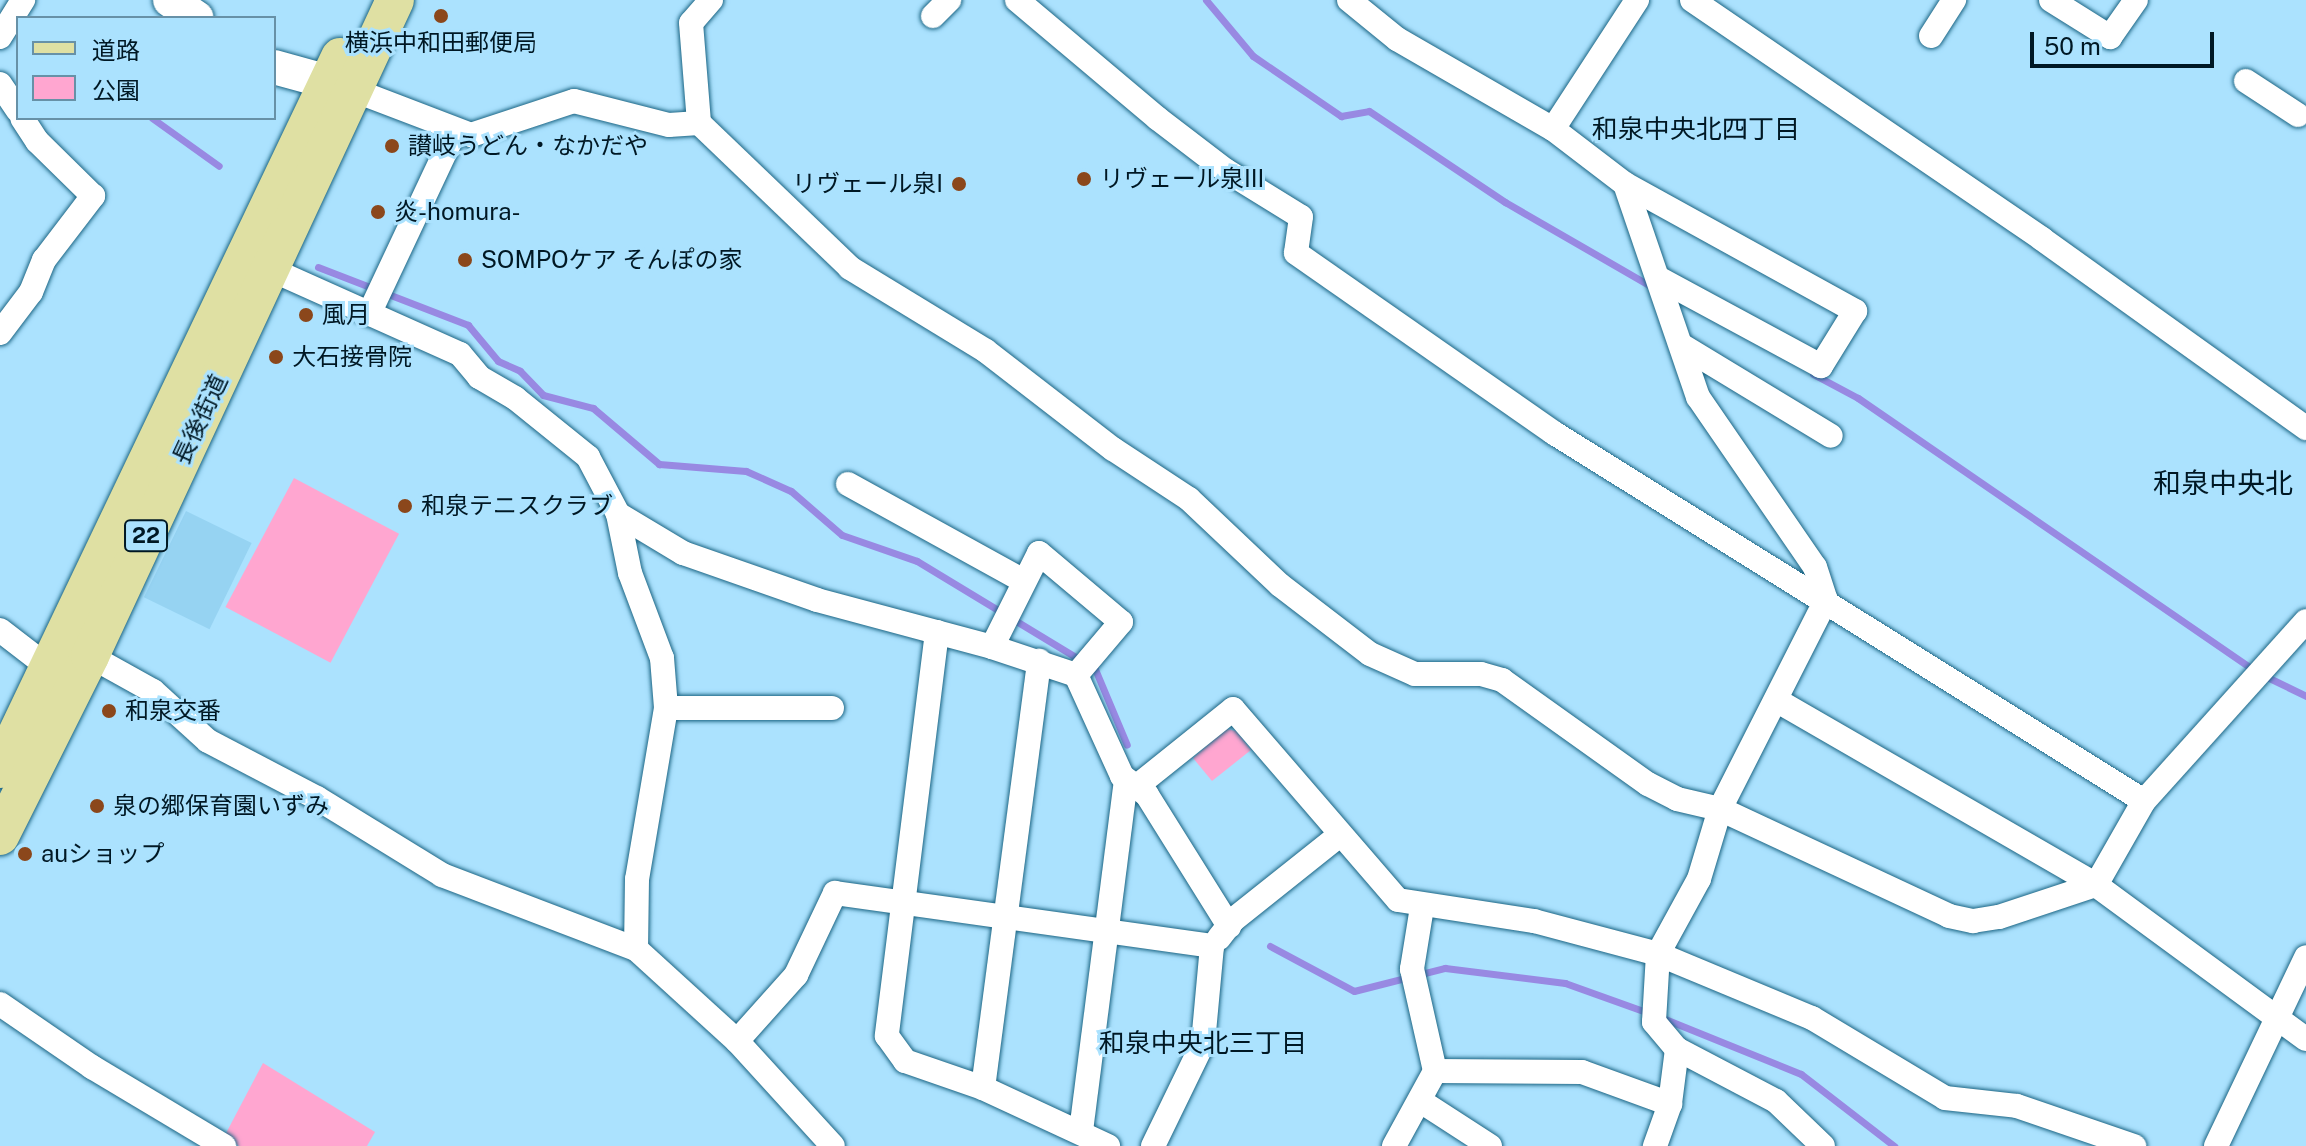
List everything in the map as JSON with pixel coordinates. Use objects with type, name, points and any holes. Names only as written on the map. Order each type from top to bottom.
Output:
[{"type":"main road","name":"長後街道","points":[[0,836],[90,656],[270,269],[342,86],[367,0]]},
{"type":"main road","name":"長後街道","points":[[0,769],[48,667],[342,86],[395,0]]},
{"type":"street","points":[[170,0],[194,16]]},
{"type":"street","points":[[711,0],[688,11],[699,123],[850,268],[986,351],[1100,440],[1189,499],[1280,585],[1370,654],[1415,674],[1481,674],[1502,680],[1648,784],[1677,799],[1720,809],[1949,916],[1973,921],[2096,885],[2144,801],[2306,621]]},
{"type":"street","points":[[1017,0],[1157,118],[1225,170],[1301,217],[1296,253],[1554,433],[2144,801]]},
{"type":"street","points":[[1349,0],[1397,39],[1553,129],[1625,184],[1855,311],[1821,366],[1660,279]]},
{"type":"street","points":[[1553,129],[1637,0]]},
{"type":"street","points":[[1692,0],[2042,239],[2306,428]]},
{"type":"street","points":[[1931,36],[1954,0]]},
{"type":"street","points":[[2051,0],[2110,37],[2136,0]]},
{"type":"street","points":[[2,34],[23,1]]},
{"type":"street","points":[[276,68],[342,86],[471,135],[574,101],[669,125],[699,123]]},
{"type":"street","points":[[2246,81],[2303,112]]},
{"type":"street","points":[[0,84],[16,108]]},
{"type":"street","points":[[0,333],[31,292],[44,260],[93,196],[37,141],[23,120]]},
{"type":"street","points":[[371,310],[455,131]]},
{"type":"street","points":[[1625,184],[1698,397],[1815,567],[1826,600],[1720,809],[1699,879],[1658,954],[1653,996],[1654,1022],[1677,1049],[1776,1101],[1815,1143]]},
{"type":"street","points":[[270,269],[371,310],[460,354],[479,377],[515,398],[588,457],[618,514],[630,573],[662,658],[666,708],[637,879],[636,949]]},
{"type":"street","points":[[1681,345],[1831,436]]},
{"type":"street","points":[[848,484],[1017,590]]},
{"type":"street","points":[[618,514],[683,553],[817,600],[937,632],[996,636],[1039,661],[1085,665]]},
{"type":"street","points":[[996,636],[1017,590],[1039,553],[1121,622],[1085,665]]},
{"type":"street","points":[[0,630],[48,667]]},
{"type":"street","points":[[937,632],[887,1036],[905,1061],[983,1088],[1108,1146]]},
{"type":"street","points":[[90,656],[153,691],[208,741],[317,798],[442,875],[636,949],[737,1041],[833,1146]]},
{"type":"street","points":[[983,1088],[1039,661]]},
{"type":"street","points":[[1085,665],[1135,783],[1238,917]]},
{"type":"street","points":[[1776,700],[2096,885],[2274,1019],[2306,1039]]},
{"type":"street","points":[[666,708],[832,708]]},
{"type":"street","points":[[1081,1131],[1107,931],[1135,783],[1233,709],[1398,900],[1422,907],[1534,921],[1658,954],[1812,1018],[1945,1098],[2017,1106],[2134,1146]]},
{"type":"street","points":[[1153,1146],[1203,1043],[1212,946],[1238,917],[1340,835]]},
{"type":"street","points":[[737,1041],[796,975],[835,893],[1212,946]]},
{"type":"street","points":[[1394,1146],[1422,1102],[1435,1071],[1413,977],[1422,907]]},
{"type":"street","points":[[2216,1146],[2306,957]]},
{"type":"street","points":[[0,1004],[92,1067],[224,1146]]},
{"type":"street","points":[[1655,1146],[1670,1104],[1677,1049]]},
{"type":"street","points":[[1435,1071],[1582,1072],[1670,1104]]},
{"type":"street","points":[[1422,1102],[1490,1146]]},
{"type":"shaded area","points":[[186,511],[252,543],[210,629],[144,597]]},
{"type":"green space","points":[[294,478],[399,534],[331,663],[225,607]]},
{"type":"green space","points":[[1226,729],[1236,731],[1251,750],[1212,781],[1193,758]]},
{"type":"green space","points":[[263,1063],[375,1132],[367,1146],[239,1146],[224,1137]]},
{"type":"waterway","points":[[1206,0],[1253,56],[1341,116],[1369,111],[1505,202],[1654,288]]},
{"type":"waterway","points":[[155,120],[219,166]]},
{"type":"waterway","points":[[318,267],[468,325],[498,361],[520,371],[543,395],[593,408],[659,464],[746,471],[791,491],[842,535],[917,561],[1095,669],[1127,745]]},
{"type":"waterway","points":[[1813,374],[1858,398],[2254,670]]},
{"type":"waterway","points":[[2265,676],[2306,696]]},
{"type":"waterway","points":[[1270,946],[1354,991],[1445,968],[1565,983],[1649,1013]]},
{"type":"waterway","points":[[1660,1017],[1801,1074],[1894,1146]]},
{"type":"place","name":"横浜中和田郵便局","points":[[441,16]]},
{"type":"place","name":"讃岐うどん・なかだや","points":[[392,146]]},
{"type":"place","name":"リヴェール泉III","points":[[1084,179]]},
{"type":"place","name":"リヴェール泉I","points":[[959,184]]},
{"type":"place","name":"炎-homura-","points":[[378,212]]},
{"type":"place","name":"SOMPOケア そんぽの家","points":[[465,260]]},
{"type":"place","name":"風月","points":[[306,315]]},
{"type":"place","name":"大石接骨院","points":[[276,357]]},
{"type":"place","name":"和泉テニスクラブ","points":[[405,506]]},
{"type":"place","name":"和泉交番","points":[[109,711]]},
{"type":"place","name":"泉の郷保育園いずみ","points":[[97,806]]},
{"type":"place","name":"auショップ","points":[[25,854]]},
{"type":"district","name":"和泉中央北四丁目","points":[[1696,129]]},
{"type":"district","name":"和泉中央北","points":[[2223,483]]},
{"type":"district","name":"和泉中央北三丁目","points":[[1203,1043]]}]
